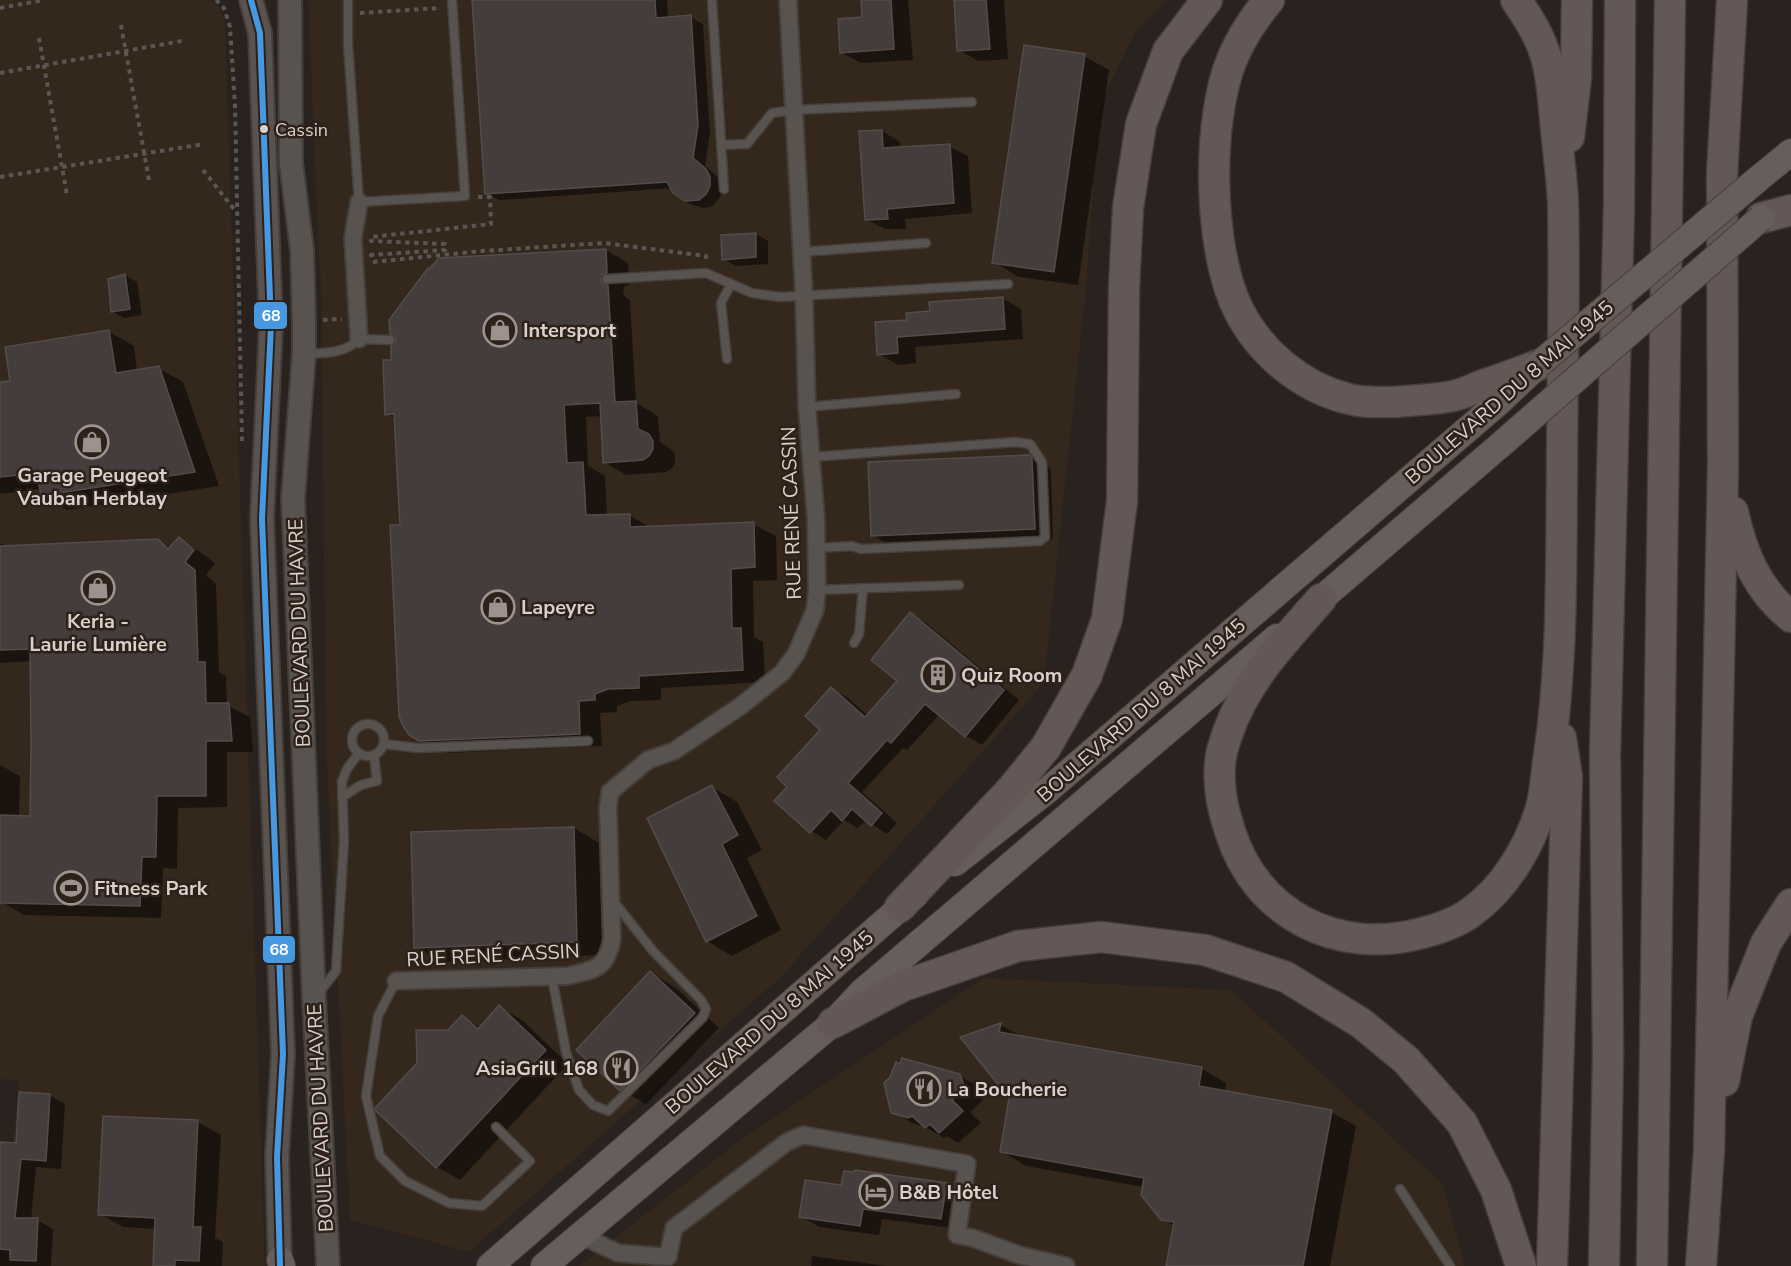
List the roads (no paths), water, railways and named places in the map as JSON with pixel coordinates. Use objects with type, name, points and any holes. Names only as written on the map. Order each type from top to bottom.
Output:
[{"type":"highway","points":[[900,907],[1011,790],[1046,747],[1087,675],[1107,619],[1122,501],[1124,288],[1128,208],[1141,124],[1168,51],[1207,0]]},
{"type":"highway","points":[[1269,0],[1252,20],[1232,59],[1219,110],[1214,159],[1215,209],[1220,247],[1238,310],[1252,331],[1279,363],[1299,377],[1317,388],[1345,399],[1367,403],[1455,396],[1538,365]]},
{"type":"highway","points":[[1516,0],[1532,23],[1543,46],[1550,73],[1563,200]]},
{"type":"highway","points":[[1321,599],[1262,667],[1236,711],[1221,755],[1220,777],[1225,816],[1235,849],[1251,877],[1273,900],[1296,919],[1315,927],[1351,939],[1383,940],[1412,936],[1440,928],[1469,913],[1490,896],[1513,869],[1528,840],[1541,806],[1557,706],[1561,530],[1563,200],[1576,78],[1577,0]]},
{"type":"highway","points":[[1604,1266],[1608,1055],[1605,754],[1619,206],[1620,0]]},
{"type":"highway","points":[[1652,1266],[1670,0]]},
{"type":"highway","points":[[1701,1266],[1709,1151],[1724,466],[1722,174],[1732,0]]},
{"type":"highway","points":[[1761,218],[1791,210]]},
{"type":"highway","points":[[1724,466],[1744,554],[1767,594],[1791,617]]},
{"type":"highway","points":[[1552,1266],[1567,777],[1557,706]]},
{"type":"highway","points":[[1709,1151],[1737,1016],[1766,944],[1791,904]]},
{"type":"highway","points":[[842,1013],[903,986],[1018,946],[1101,937],[1205,950],[1286,977],[1361,1023],[1406,1060],[1462,1123],[1496,1190],[1521,1266]]},
{"type":"main road","name":"BOULEVARD DU HAVRE","points":[[251,0],[260,33],[271,325],[262,519],[283,1054],[278,1157],[281,1264]]},
{"type":"main road","name":"BOULEVARD DU HAVRE","points":[[290,0],[291,163],[302,250],[304,354],[293,498],[314,999],[328,1266]]},
{"type":"main road","name":"BOULEVARD DU 8 MAI 1945","points":[[490,1266],[900,907],[1049,789],[1498,403],[1538,365],[1791,152]]},
{"type":"main road","name":"BOULEVARD DU 8 MAI 1945","points":[[544,1266],[842,1013],[862,992],[1791,193]]},
{"type":"main road","points":[[825,973],[842,1013]]},
{"type":"street","name":"RUE RENÉ CASSIN","points":[[396,981],[567,976],[594,970],[603,963],[610,952],[612,939],[608,808],[610,792],[648,760],[674,751],[742,705],[782,673],[807,634],[815,610],[816,548],[788,0]]},
{"type":"street","points":[[358,339],[352,238],[359,202]]},
{"type":"street","points":[[580,1235],[618,1253],[668,1257],[674,1228],[787,1142],[803,1135],[967,1164],[957,1235],[973,1238],[1019,1255],[1066,1266]]},
{"type":"lane","points":[[348,0],[359,202],[465,196],[452,4]]},
{"type":"lane","points":[[712,0],[724,189]]},
{"type":"lane","points":[[721,145],[747,144],[772,113],[793,110],[972,102]]},
{"type":"lane","points":[[801,252],[926,243]]},
{"type":"lane","points":[[608,279],[706,273],[752,293],[780,297],[1008,284]]},
{"type":"lane","points":[[727,359],[721,303],[731,284]]},
{"type":"lane","points":[[304,354],[351,348],[358,339],[390,340]]},
{"type":"lane","points":[[807,407],[956,394]]},
{"type":"lane","points":[[811,457],[1016,442],[1030,444],[1042,462],[1045,537],[1040,541],[861,549],[852,546],[816,548]]},
{"type":"lane","points":[[817,590],[959,585]]},
{"type":"lane","points":[[854,643],[859,634],[863,588]]},
{"type":"lane","points":[[369,724],[378,727],[383,735],[384,744],[378,753],[363,755],[353,745],[353,735],[356,730],[369,724]]},
{"type":"lane","points":[[384,744],[418,748],[588,741]]},
{"type":"lane","points":[[314,999],[336,971],[344,841],[342,781],[347,769],[359,753]]},
{"type":"lane","points":[[342,797],[361,785],[377,781],[374,755]]},
{"type":"lane","points":[[552,977],[566,1052],[579,1090],[593,1105],[608,1111],[704,1017],[706,1009],[701,1000],[653,951],[611,899]]},
{"type":"lane","points":[[396,981],[378,1016],[366,1096],[380,1156],[405,1181],[449,1203],[482,1206],[530,1161],[495,1127]]},
{"type":"lane","points":[[1400,1189],[1450,1266]]},
{"type":"place","name":"Cassin","points":[[264,129]]},
{"type":"place","name":"Intersport","points":[[500,330]]},
{"type":"place","name":"Garage Peugeot Vauban Herblay","points":[[92,442]]},
{"type":"place","name":"Keria - Laurie Lumière","points":[[98,588]]},
{"type":"place","name":"Lapeyre","points":[[498,607]]},
{"type":"place","name":"Quiz Room","points":[[938,675]]},
{"type":"place","name":"Fitness Park","points":[[71,888]]},
{"type":"place","name":"AsiaGrill 168","points":[[621,1068]]},
{"type":"place","name":"La Boucherie","points":[[924,1089]]},
{"type":"place","name":"B&B Hôtel","points":[[876,1192]]}]
